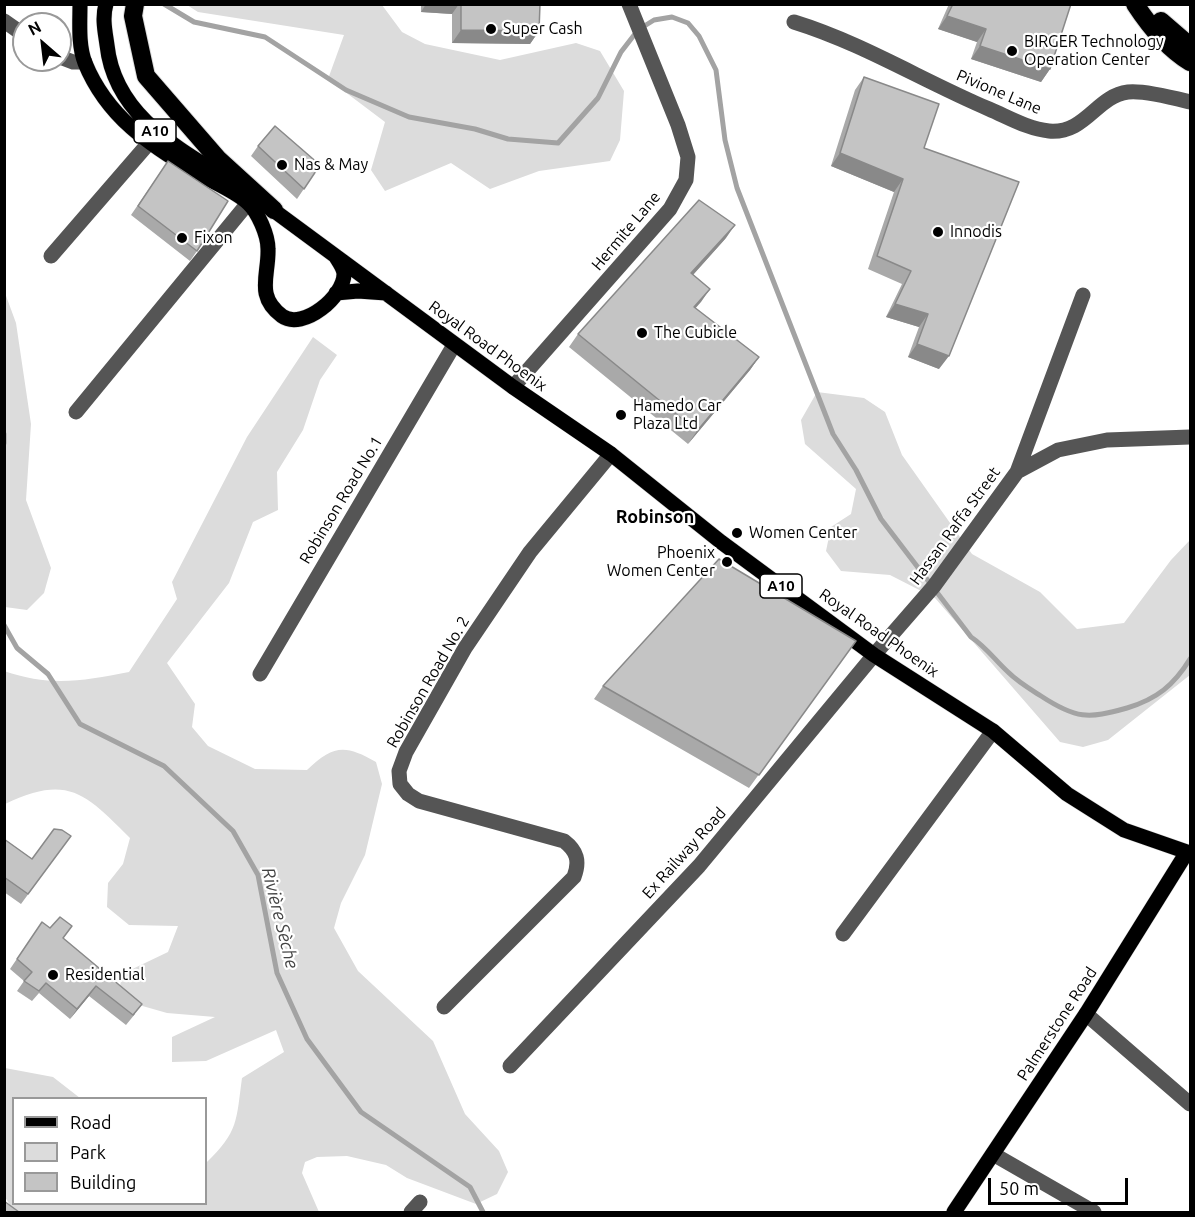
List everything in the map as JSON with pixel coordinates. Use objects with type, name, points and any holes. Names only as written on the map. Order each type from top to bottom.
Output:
[{"type":"highway","points":[[135,4],[133,15],[146,76],[218,159],[274,210]]},
{"type":"highway","points":[[1135,4],[1164,41],[1177,54],[1191,62]]},
{"type":"highway","points":[[1150,4],[1171,32],[1191,46]]},
{"type":"main road","points":[[80,4],[80,34],[85,62],[99,90],[119,116],[148,144],[248,203],[263,230],[268,247],[264,285],[269,302],[280,315],[289,320],[305,318],[320,311],[336,293],[344,273],[336,255]]},
{"type":"main road","name":"A10","points":[[106,4],[103,14],[109,63],[121,92],[133,110],[160,135],[274,210],[386,293]]},
{"type":"main road","points":[[336,293],[358,291],[386,293]]},
{"type":"main road","name":"Royal Road Phoenix","points":[[386,293],[454,345],[611,454],[721,542],[873,654],[993,731],[1066,794],[1124,830],[1189,852]]},
{"type":"main road","name":"Palmerstone Road","points":[[954,1212],[1086,1014],[1189,852]]},
{"type":"street","name":"Hermite Lane","points":[[513,387],[670,209],[686,180],[688,157],[678,125],[629,4]]},
{"type":"street","name":"Pivione Lane","points":[[794,22],[833,34],[973,103],[1030,127],[1049,131],[1074,129],[1108,100],[1127,92],[1191,102]]},
{"type":"street","points":[[72,62],[85,62]]},
{"type":"street","points":[[51,256],[148,144]]},
{"type":"street","points":[[76,412],[248,203]]},
{"type":"street","points":[[1017,472],[1083,295]]},
{"type":"street","name":"Robinson Road No.1","points":[[260,674],[454,345]]},
{"type":"street","name":"Hassan Raffa Street","points":[[873,654],[934,586],[1017,472],[1058,450],[1107,440],[1191,437]]},
{"type":"street","name":"Robinson Road No. 2","points":[[444,1007],[574,877],[577,858],[572,848],[564,841],[419,801],[408,794],[400,784],[399,771],[406,752],[465,648],[530,552],[611,454]]},
{"type":"street","name":"Ex Railway Road","points":[[510,1066],[699,866],[873,654]]},
{"type":"street","points":[[843,934],[993,731]]},
{"type":"street","points":[[1086,1014],[1191,1104]]},
{"type":"street","points":[[993,1154],[1094,1212]]},
{"type":"green space","points":[[187,5],[382,5],[402,32],[425,44],[500,60],[576,43],[600,51],[624,91],[620,140],[610,161],[539,171],[490,189],[451,163],[385,191],[371,170],[385,122],[328,79],[344,35],[198,12]]},
{"type":"green space","points":[[5,293],[16,323],[31,424],[26,500],[51,568],[44,593],[27,610],[5,607]]},
{"type":"green space","points":[[313,337],[337,355],[320,380],[303,430],[277,472],[278,510],[253,522],[229,583],[167,663],[195,704],[192,727],[208,746],[255,769],[307,770],[324,756],[340,750],[356,752],[376,762],[382,784],[365,855],[341,903],[334,928],[358,971],[433,1041],[465,1114],[499,1151],[508,1172],[497,1194],[476,1204],[407,1178],[386,1165],[347,1156],[317,1157],[305,1162],[302,1173],[319,1212],[14,1212],[5,1197],[5,1068],[53,1077],[79,1097],[12,1097],[12,1205],[207,1205],[207,1162],[225,1142],[234,1125],[242,1078],[284,1052],[276,1030],[206,1061],[172,1062],[172,1037],[215,1017],[167,1013],[118,999],[122,974],[168,952],[178,926],[129,925],[107,907],[108,883],[123,864],[130,838],[100,809],[74,793],[45,790],[5,804],[4,671],[52,681],[81,680],[129,672],[177,599],[172,582],[247,437]]},
{"type":"green space","points":[[817,392],[864,398],[885,412],[902,455],[972,554],[1040,592],[1077,629],[1124,623],[1171,560],[1190,540],[1190,675],[1108,740],[1083,747],[1060,742],[935,598],[890,575],[841,571],[826,551],[831,527],[851,514],[856,489],[805,444],[801,420]]},
{"type":"building","points":[[461,4],[540,4],[539,31],[461,30]]},
{"type":"building","name":"BIRGER Technology Operation Center","points":[[953,4],[1071,4],[1050,69],[980,46],[986,29],[947,16]]},
{"type":"building","name":"Innodis","points":[[864,77],[939,104],[924,148],[1019,182],[949,356],[917,344],[928,314],[895,304],[911,271],[877,256],[903,179],[840,153]]},
{"type":"building","points":[[275,126],[320,165],[304,189],[258,146]]},
{"type":"building","name":"Fixon","points":[[168,161],[228,201],[197,251],[138,206]]},
{"type":"building","name":"The Cubicle","points":[[699,200],[735,225],[691,273],[710,289],[694,307],[759,357],[697,431],[578,334]]},
{"type":"building","points":[[719,559],[856,641],[759,775],[603,686]]},
{"type":"building","points":[[54,829],[62,830],[71,836],[28,894],[4,877],[4,839],[32,859]]},
{"type":"building","name":"Residential","points":[[60,917],[72,926],[63,938],[142,1004],[133,1015],[96,986],[77,1009],[46,983],[39,991],[24,981],[32,972],[17,959],[42,922],[50,928]]},
{"type":"building","points":[[4,1201],[19,1212],[4,1212]]},
{"type":"waterway","points":[[164,4],[194,22],[265,37],[346,90],[409,117],[475,129],[508,139],[558,143],[598,98],[621,52],[638,30],[654,20],[672,17],[688,23],[699,36],[716,70],[725,140],[737,188],[833,434],[856,470],[881,519],[971,637],[1024,685],[1053,704],[1082,715],[1114,712],[1147,700],[1171,684],[1190,659]]},
{"type":"waterway","name":"Rivière Sèche","points":[[4,434],[4,443]]},
{"type":"waterway","name":"Rivière Sèche","points":[[4,625],[17,648],[48,674],[80,724],[164,766],[233,831],[258,875],[277,973],[307,1039],[361,1112],[470,1187],[483,1212]]},
{"type":"place","name":"Super Cash","points":[[491,29]]},
{"type":"place","name":"BIRGER Technology Operation Center","points":[[1012,51]]},
{"type":"place","name":"Nas & May","points":[[282,165]]},
{"type":"place","name":"Innodis","points":[[938,232]]},
{"type":"place","name":"Fixon","points":[[182,238]]},
{"type":"place","name":"The Cubicle","points":[[642,333]]},
{"type":"place","name":"Hamedo Car Plaza Ltd","points":[[621,415]]},
{"type":"place","name":"Women Center","points":[[737,533]]},
{"type":"place","name":"Phoenix Women Center","points":[[727,562]]},
{"type":"place","name":"Residential","points":[[53,975]]},
{"type":"district","name":"Robinson","points":[[655,517]]}]
